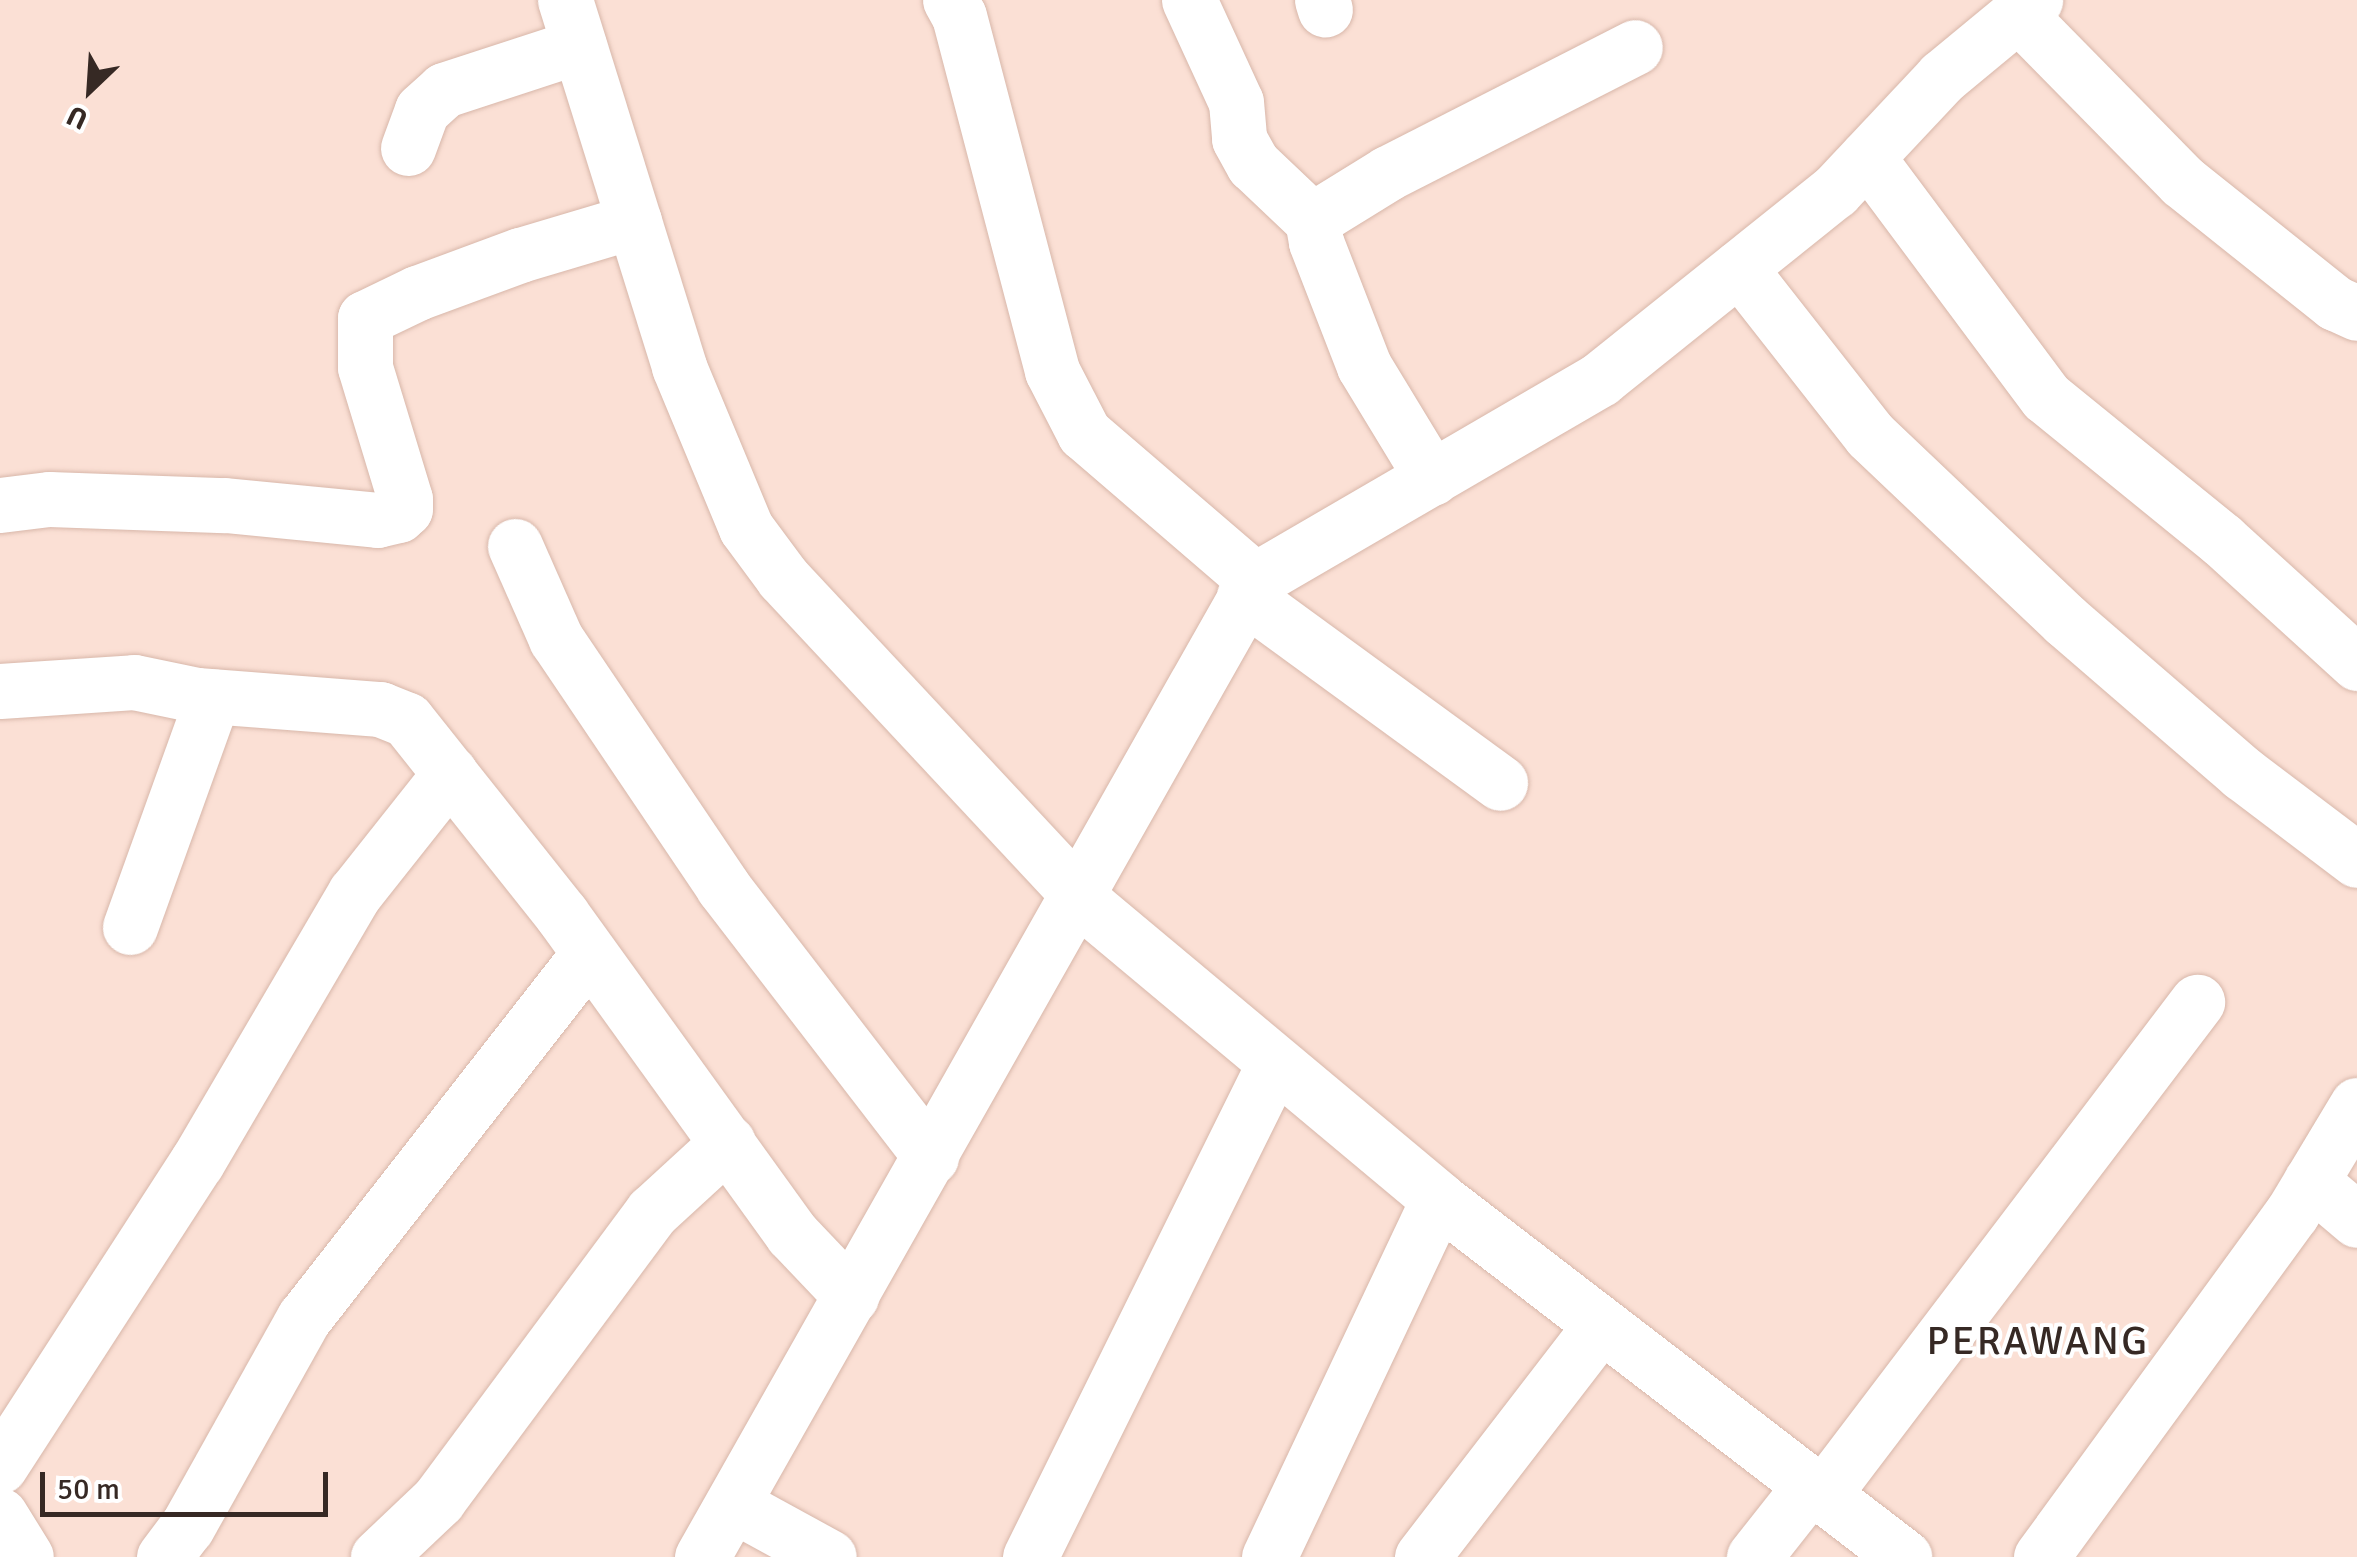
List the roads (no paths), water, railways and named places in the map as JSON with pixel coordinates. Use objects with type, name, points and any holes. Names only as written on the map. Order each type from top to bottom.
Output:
[{"type":"street","points":[[950,0],[959,16],[1052,371],[1084,433],[1250,588],[1500,784]]},
{"type":"street","points":[[1189,0],[1236,102],[1239,139],[1253,164],[1312,220],[1316,242],[1364,366],[1432,478]]},
{"type":"street","points":[[702,1557],[1080,896],[1250,588],[1600,380],[1835,191],[2009,10],[2182,181],[2335,303],[2357,314]]},
{"type":"street","points":[[408,148],[422,110],[444,90],[572,23],[679,367],[746,528],[782,578],[1080,896],[1438,1199],[1599,1327],[1904,1557]]},
{"type":"street","points":[[1312,220],[1388,173],[1635,47]]},
{"type":"street","points":[[1867,157],[2046,397],[2222,540],[2357,663]]},
{"type":"street","points":[[0,505],[49,499],[225,505],[376,520],[398,515],[405,508],[405,500],[365,367],[365,318],[503,261],[634,220]]},
{"type":"street","points":[[1739,268],[1870,435],[2066,621],[2242,773],[2357,860]]},
{"type":"street","points":[[515,546],[556,638],[723,888],[931,1157]]},
{"type":"street","points":[[0,690],[134,682],[213,696],[380,709],[406,720],[588,954],[792,1234],[851,1296]]},
{"type":"street","points":[[130,926],[213,696]]},
{"type":"street","points":[[0,1466],[198,1162],[355,893],[450,773]]},
{"type":"street","points":[[164,1557],[188,1527],[304,1318],[588,954]]},
{"type":"street","points":[[1754,1557],[1816,1491],[2196,1002]]},
{"type":"street","points":[[1030,1557],[1274,1064]]},
{"type":"street","points":[[2042,1557],[2312,1181],[2357,1105]]},
{"type":"street","points":[[378,1557],[438,1500],[652,1212],[728,1142]]},
{"type":"street","points":[[2312,1181],[2357,1220]]},
{"type":"street","points":[[1269,1557],[1438,1199]]},
{"type":"street","points":[[1422,1557],[1599,1327]]},
{"type":"street","points":[[734,1505],[828,1557]]},
{"type":"street","points":[[0,1516],[26,1557]]},
{"type":"district","name":"PERAWANG","points":[[2038,1341]]}]
